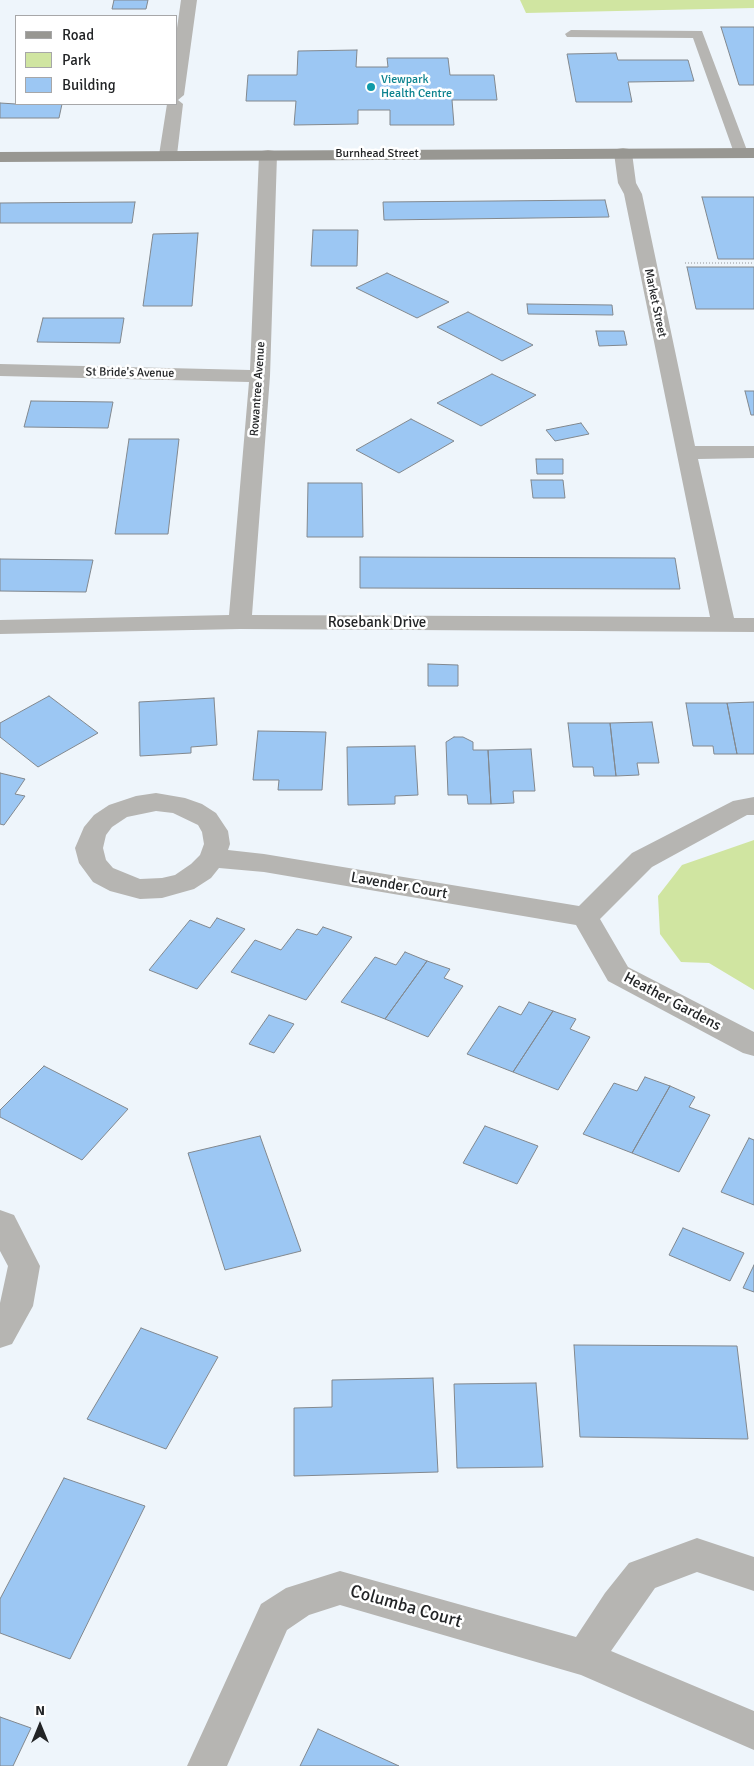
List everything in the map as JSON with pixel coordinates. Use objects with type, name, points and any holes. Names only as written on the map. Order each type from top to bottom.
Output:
[{"type":"street","points":[[178,80],[189,0]]},
{"type":"street","points":[[168,155],[175,105]]},
{"type":"street","name":"Market Street","points":[[623,153],[627,182],[633,194],[686,453],[724,625]]},
{"type":"street","name":"Burnhead Street","points":[[0,157],[747,153]]},
{"type":"street","name":"Rowantree Avenue","points":[[240,622],[260,376],[268,155]]},
{"type":"street","name":"St Bride's Avenue","points":[[0,370],[260,376]]},
{"type":"street","points":[[686,453],[754,452]]},
{"type":"street","name":"Rosebank Drive","points":[[0,627],[240,622],[754,625]]},
{"type":"street","points":[[156,802],[176,804],[193,810],[207,819],[215,831],[217,844],[212,858],[201,872],[184,882],[162,888],[140,889],[120,884],[103,875],[93,862],[89,848],[93,833],[103,821],[118,811],[136,805],[156,802]]},
{"type":"street","points":[[585,917],[642,860],[742,807],[754,806]]},
{"type":"street","name":"Lavender Court","points":[[212,858],[264,863],[585,917]]},
{"type":"street","name":"Heather Gardens","points":[[585,917],[618,974],[754,1045]]},
{"type":"street","points":[[0,1223],[3,1224],[24,1266],[16,1306],[0,1334]]},
{"type":"street","points":[[584,1658],[618,1606],[642,1576],[697,1555],[754,1574]]},
{"type":"street","name":"Columba Court","points":[[207,1766],[274,1616],[299,1600],[340,1588],[584,1658],[754,1731]]},
{"type":"lane","points":[[571,34],[698,34],[747,153]]},
{"type":"path","points":[[647,264],[754,263]]},
{"type":"green space","points":[[520,0],[754,0],[754,8],[526,13]]},
{"type":"green space","points":[[754,840],[754,990],[709,963],[681,962],[660,934],[658,896],[682,865]]},
{"type":"building","points":[[114,0],[148,0],[146,9],[112,9]]},
{"type":"building","points":[[721,27],[754,27],[754,85],[739,85]]},
{"type":"building","name":"Viewpark Health Centre","points":[[357,50],[356,67],[388,67],[387,58],[448,58],[450,75],[494,75],[497,100],[452,100],[454,125],[390,125],[390,110],[358,110],[358,124],[294,125],[296,101],[246,101],[248,75],[297,75],[298,51]]},
{"type":"building","points":[[616,53],[618,60],[688,60],[694,81],[628,82],[632,102],[576,102],[567,54]]},
{"type":"building","points":[[0,103],[15,105],[62,105],[59,118],[0,118]]},
{"type":"building","points":[[702,197],[754,197],[754,259],[718,259]]},
{"type":"building","points":[[605,200],[609,217],[384,220],[383,202]]},
{"type":"building","points":[[135,202],[132,223],[0,223],[0,203]]},
{"type":"building","points":[[313,230],[358,230],[357,266],[311,266]]},
{"type":"building","points":[[198,233],[192,306],[143,306],[153,234]]},
{"type":"building","points":[[687,267],[754,267],[754,309],[696,309]]},
{"type":"building","points":[[387,273],[449,302],[417,318],[356,288]]},
{"type":"building","points":[[527,304],[612,305],[613,315],[528,314]]},
{"type":"building","points":[[468,312],[533,345],[502,361],[437,327]]},
{"type":"building","points":[[43,318],[124,318],[120,343],[37,342]]},
{"type":"building","points":[[596,331],[624,331],[627,345],[599,346]]},
{"type":"building","points":[[492,374],[536,395],[481,426],[437,403]]},
{"type":"building","points":[[745,391],[754,391],[754,415],[751,415]]},
{"type":"building","points":[[31,401],[113,402],[108,428],[24,427]]},
{"type":"building","points":[[411,419],[454,441],[399,473],[356,450]]},
{"type":"building","points":[[581,423],[589,434],[555,441],[546,430]]},
{"type":"building","points":[[129,439],[179,439],[168,534],[115,534]]},
{"type":"building","points":[[536,459],[563,459],[563,474],[537,474]]},
{"type":"building","points":[[531,480],[563,480],[565,498],[533,498]]},
{"type":"building","points":[[308,483],[362,483],[363,537],[307,537]]},
{"type":"building","points":[[360,557],[675,558],[680,589],[360,588]]},
{"type":"building","points":[[0,559],[93,560],[86,592],[0,591]]},
{"type":"building","points":[[428,664],[458,665],[458,686],[428,686]]},
{"type":"building","points":[[49,696],[98,733],[38,767],[0,737],[0,723]]},
{"type":"building","points":[[214,698],[217,745],[191,747],[191,753],[140,756],[139,702]]},
{"type":"building","points":[[754,702],[754,754],[737,754],[727,703]]},
{"type":"building","points":[[686,703],[727,703],[737,754],[714,754],[713,746],[693,746]]},
{"type":"building","points":[[652,722],[659,763],[637,763],[639,775],[616,776],[610,723]]},
{"type":"building","points":[[568,723],[610,723],[616,776],[594,776],[593,767],[573,767]]},
{"type":"building","points":[[258,731],[326,732],[322,790],[278,790],[279,780],[253,780]]},
{"type":"building","points":[[454,737],[463,737],[473,742],[473,750],[488,750],[491,804],[468,804],[467,795],[448,795],[446,742]]},
{"type":"building","points":[[415,746],[418,795],[395,796],[395,804],[348,805],[347,747]]},
{"type":"building","points":[[531,749],[535,791],[513,791],[514,803],[491,804],[488,750]]},
{"type":"building","points":[[0,773],[25,779],[15,794],[25,796],[4,825],[0,824]]},
{"type":"building","points":[[217,918],[245,929],[197,989],[149,970],[190,920],[210,928]]},
{"type":"building","points":[[323,927],[352,937],[306,1000],[231,972],[255,940],[281,950],[297,929],[317,935]]},
{"type":"building","points":[[405,952],[427,961],[385,1019],[341,1002],[375,957],[396,965]]},
{"type":"building","points":[[427,961],[450,969],[444,978],[463,986],[428,1037],[385,1019]]},
{"type":"building","points":[[529,1002],[553,1011],[513,1072],[467,1054],[499,1006],[521,1015]]},
{"type":"building","points":[[553,1011],[576,1019],[570,1029],[590,1037],[558,1090],[513,1072]]},
{"type":"building","points":[[269,1015],[294,1024],[274,1053],[249,1044]]},
{"type":"building","points":[[44,1066],[128,1109],[82,1160],[0,1117],[0,1110]]},
{"type":"building","points":[[645,1077],[670,1086],[632,1153],[583,1134],[614,1083],[637,1091]]},
{"type":"building","points":[[670,1086],[695,1097],[689,1107],[710,1115],[679,1172],[632,1153]]},
{"type":"building","points":[[485,1126],[538,1146],[517,1184],[463,1163]]},
{"type":"building","points":[[260,1136],[301,1251],[225,1270],[188,1153]]},
{"type":"building","points":[[749,1138],[754,1140],[754,1205],[721,1192]]},
{"type":"building","points":[[683,1228],[744,1253],[730,1281],[669,1255]]},
{"type":"building","points":[[754,1265],[754,1292],[743,1288]]},
{"type":"building","points":[[141,1328],[218,1357],[166,1449],[87,1419]]},
{"type":"building","points":[[574,1345],[737,1346],[748,1439],[580,1437]]},
{"type":"building","points":[[433,1378],[438,1472],[294,1476],[294,1408],[332,1407],[332,1380]]},
{"type":"building","points":[[536,1383],[543,1467],[457,1468],[454,1384]]},
{"type":"building","points":[[64,1478],[145,1506],[70,1659],[0,1633],[0,1599]]},
{"type":"building","points":[[0,1717],[31,1728],[13,1766],[0,1766]]},
{"type":"building","points":[[318,1729],[399,1766],[300,1766]]},
{"type":"place","name":"Viewpark Health Centre","points":[[371,87]]}]
